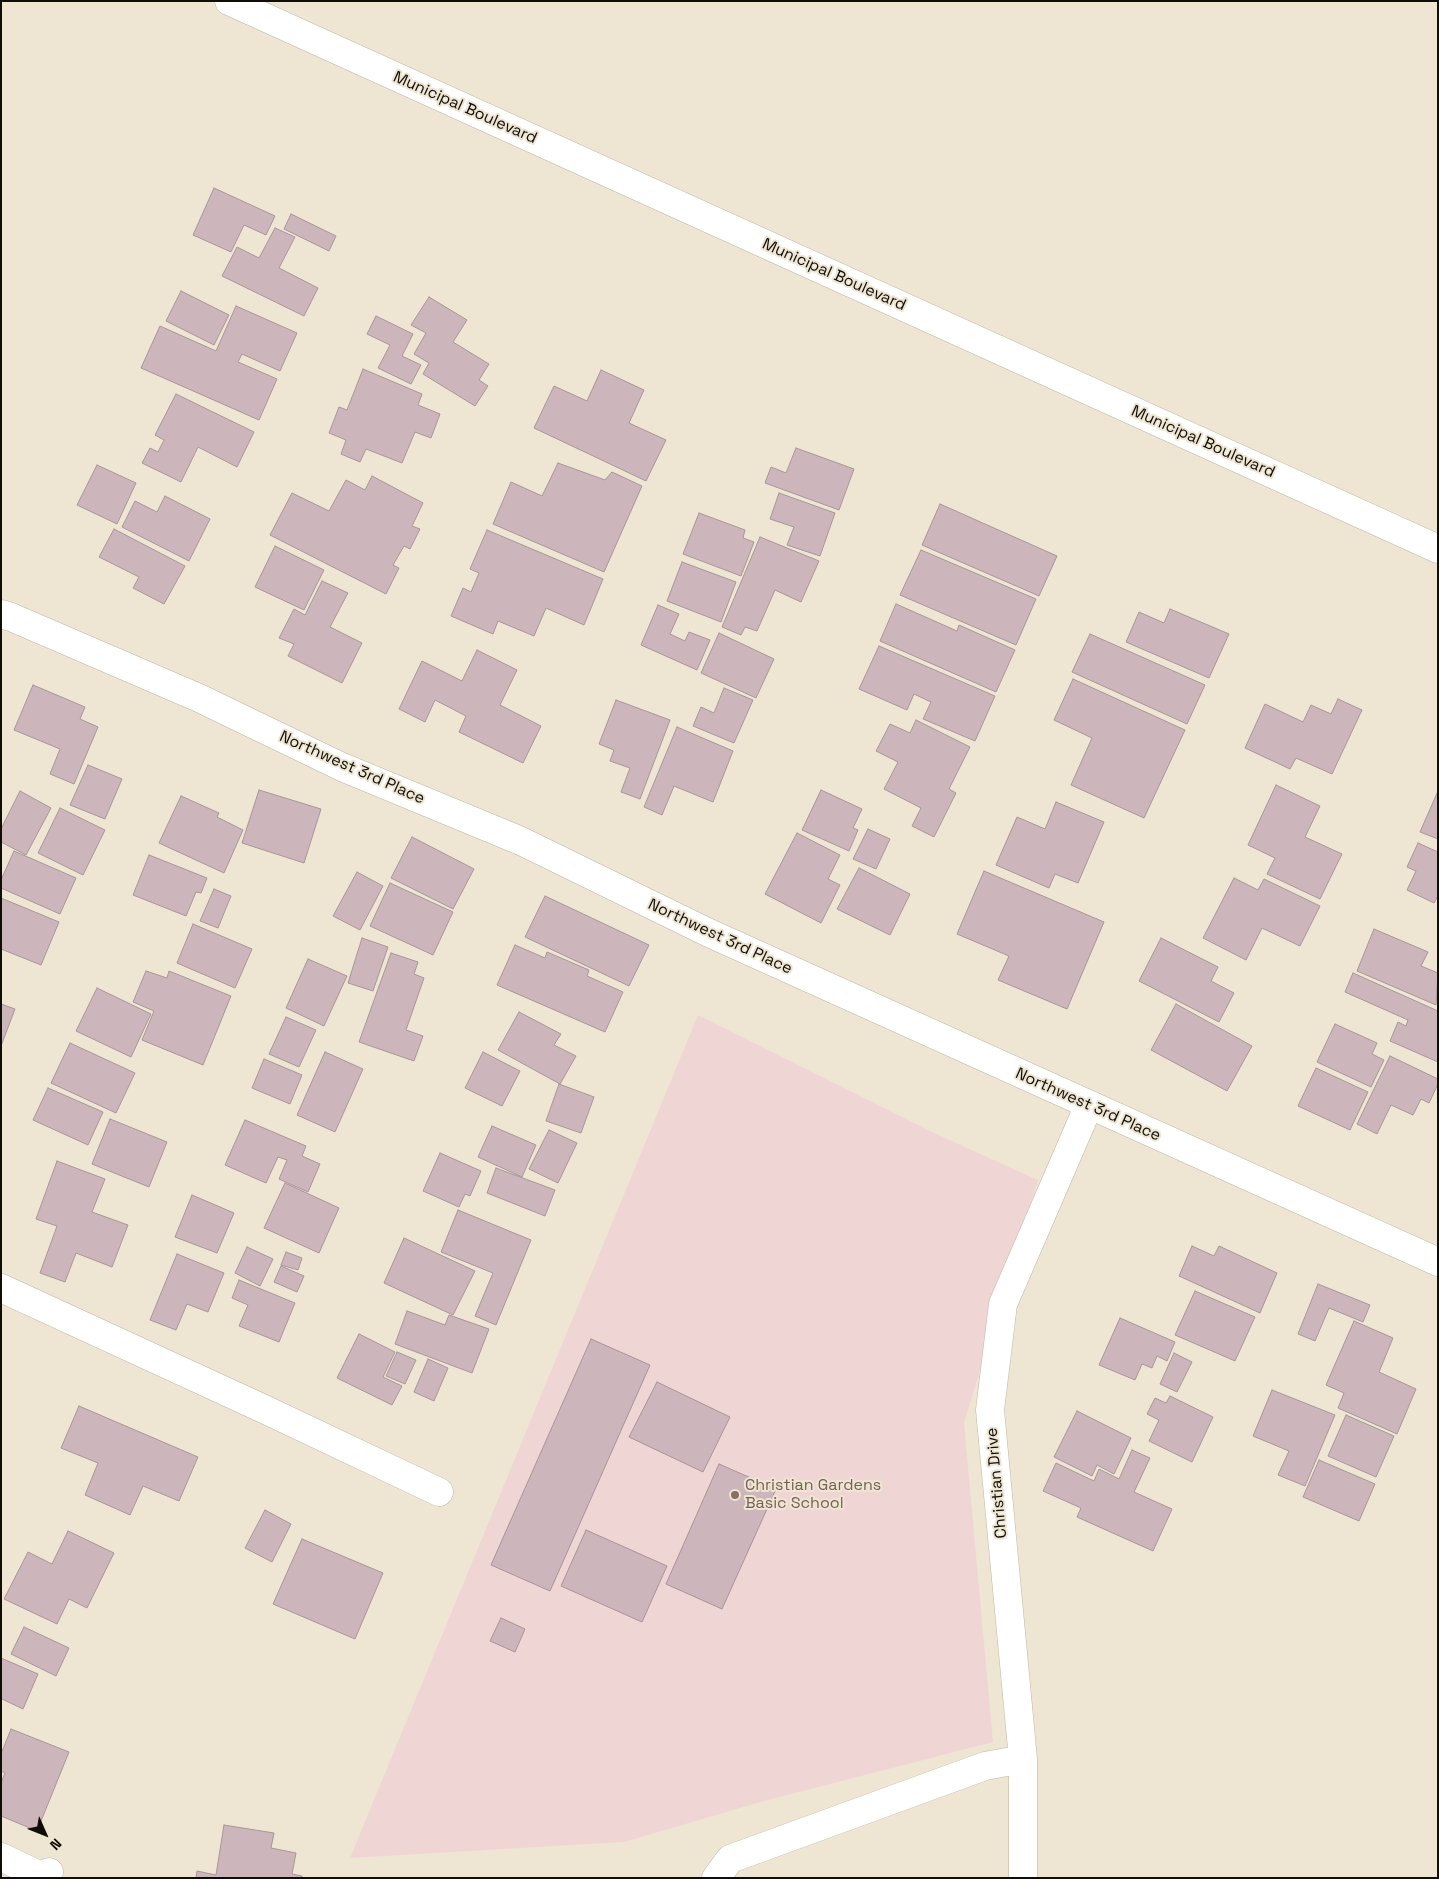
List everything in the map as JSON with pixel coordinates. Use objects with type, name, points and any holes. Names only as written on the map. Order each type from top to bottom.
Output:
[{"type":"street","name":"Municipal Boulevard","points":[[230,1],[1438,549]]},
{"type":"street","name":"Northwest 3rd Place","points":[[1,614],[199,698],[342,766],[521,841],[707,932],[1438,1262]]},
{"type":"street","name":"Christian Drive","points":[[1023,1878],[1023,1758],[990,1410],[1003,1304],[1089,1105]]},
{"type":"street","points":[[1,1288],[258,1406],[439,1492]]},
{"type":"street","points":[[716,1878],[730,1859],[985,1766],[1023,1758]]},
{"type":"street","points":[[1,1857],[41,1876],[49,1872]]},
{"type":"shaded area","name":"Christian Gardens Basic School","points":[[698,1015],[934,1133],[1038,1180],[964,1423],[993,1742],[764,1801],[624,1842],[350,1858]]},
{"type":"building","points":[[214,188],[275,216],[266,235],[244,225],[231,252],[193,235]]},
{"type":"building","points":[[291,214],[336,236],[329,251],[284,229]]},
{"type":"building","points":[[275,228],[295,237],[279,268],[318,288],[304,316],[222,276],[237,247],[259,258]]},
{"type":"building","points":[[181,291],[229,315],[214,345],[166,321]]},
{"type":"building","points":[[429,297],[467,320],[453,342],[489,364],[479,380],[488,386],[475,406],[423,374],[429,363],[414,354],[426,333],[411,325]]},
{"type":"building","points":[[236,306],[297,333],[280,371],[242,354],[238,362],[277,379],[259,420],[141,368],[160,326],[216,351]]},
{"type":"building","points":[[376,316],[413,334],[402,356],[421,365],[411,384],[378,368],[390,345],[367,334]]},
{"type":"building","points":[[363,369],[422,394],[418,405],[440,414],[431,438],[415,432],[402,463],[366,449],[360,462],[341,454],[346,440],[329,433],[339,407],[347,410]]},
{"type":"building","points":[[601,370],[644,390],[629,423],[666,440],[646,481],[534,428],[554,386],[587,401]]},
{"type":"building","points":[[176,394],[254,432],[237,467],[198,447],[181,482],[142,463],[150,448],[158,452],[164,440],[155,435]]},
{"type":"building","points":[[796,448],[854,469],[839,510],[765,483],[771,467],[786,473]]},
{"type":"building","points":[[558,463],[605,480],[612,472],[642,486],[604,572],[493,524],[511,482],[542,496]]},
{"type":"building","points":[[97,465],[136,483],[117,524],[77,505]]},
{"type":"building","points":[[372,476],[423,503],[412,526],[420,529],[410,549],[404,546],[393,565],[399,568],[386,594],[270,535],[292,493],[329,511],[346,480],[365,490]]},
{"type":"building","points":[[779,493],[835,513],[820,556],[787,545],[794,527],[770,519]]},
{"type":"building","points":[[165,496],[210,519],[189,561],[122,527],[135,501],[157,512]]},
{"type":"building","points":[[940,504],[1057,556],[1039,596],[922,545]]},
{"type":"building","points":[[699,513],[745,530],[743,538],[754,542],[741,576],[683,554]]},
{"type":"building","points":[[114,529],[185,566],[164,604],[133,588],[139,577],[99,557]]},
{"type":"building","points":[[487,530],[603,579],[584,625],[546,608],[534,636],[498,621],[493,634],[451,616],[463,588],[471,592],[479,573],[470,569]]},
{"type":"building","points":[[760,537],[819,561],[801,602],[775,590],[757,631],[745,627],[741,635],[722,627]]},
{"type":"building","points":[[275,546],[324,570],[304,610],[255,587]]},
{"type":"building","points":[[921,550],[1036,599],[1016,645],[900,595]]},
{"type":"building","points":[[682,562],[736,582],[721,622],[667,601]]},
{"type":"building","points":[[322,581],[348,593],[330,627],[362,643],[342,683],[288,656],[294,644],[279,638],[294,609],[305,615]]},
{"type":"building","points":[[896,604],[957,631],[959,625],[1015,650],[996,692],[880,641]]},
{"type":"building","points":[[658,605],[679,614],[670,634],[685,641],[689,632],[710,640],[697,670],[641,645]]},
{"type":"building","points":[[1170,609],[1229,634],[1209,678],[1126,642],[1139,612],[1164,623]]},
{"type":"building","points":[[719,633],[774,659],[756,698],[701,673]]},
{"type":"building","points":[[1090,634],[1205,685],[1187,724],[1072,672]]},
{"type":"building","points":[[879,646],[995,696],[975,741],[923,719],[931,702],[914,694],[907,710],[859,689]]},
{"type":"building","points":[[477,650],[517,670],[500,705],[541,726],[523,763],[459,732],[466,716],[435,700],[425,722],[399,709],[422,661],[462,681]]},
{"type":"building","points":[[1073,679],[1185,730],[1144,818],[1071,785],[1092,738],[1054,720]]},
{"type":"building","points":[[33,685],[85,707],[80,719],[98,727],[74,784],[50,774],[60,749],[14,730]]},
{"type":"building","points":[[724,688],[753,700],[734,743],[693,726],[701,707],[714,713]]},
{"type":"building","points":[[1338,699],[1362,710],[1332,774],[1296,758],[1290,769],[1245,748],[1265,704],[1303,722],[1311,705],[1331,714]]},
{"type":"building","points":[[616,700],[670,720],[640,799],[621,792],[630,768],[610,761],[614,750],[599,744]]},
{"type":"building","points":[[916,720],[970,747],[949,789],[956,793],[934,837],[912,826],[921,808],[884,789],[898,762],[876,751],[890,724],[910,733]]},
{"type":"building","points":[[677,727],[733,751],[713,802],[674,786],[662,815],[644,807]]},
{"type":"building","points":[[88,765],[122,779],[105,819],[70,805]]},
{"type":"building","points":[[1276,785],[1320,806],[1305,837],[1342,854],[1320,899],[1267,874],[1275,858],[1248,845]]},
{"type":"building","points":[[259,790],[321,809],[304,863],[242,843]]},
{"type":"building","points":[[821,790],[862,809],[853,828],[858,830],[849,851],[802,830]]},
{"type":"building","points":[[20,791],[51,808],[26,855],[1,842],[1,829]]},
{"type":"building","points":[[1438,791],[1438,839],[1420,832]]},
{"type":"building","points":[[181,796],[219,813],[217,817],[243,830],[224,873],[159,843]]},
{"type":"building","points":[[1056,802],[1104,822],[1078,883],[1055,874],[1049,888],[996,865],[1017,817],[1045,829]]},
{"type":"building","points":[[60,808],[105,830],[83,875],[38,853]]},
{"type":"building","points":[[868,829],[890,839],[876,869],[853,859]]},
{"type":"building","points":[[797,833],[840,855],[828,879],[840,885],[821,923],[765,894]]},
{"type":"building","points":[[412,837],[474,869],[453,909],[391,878]]},
{"type":"building","points":[[1418,843],[1438,852],[1438,896],[1434,903],[1407,890],[1416,871],[1407,867]]},
{"type":"building","points":[[14,851],[76,878],[60,914],[1,888],[1,880]]},
{"type":"building","points":[[149,855],[207,878],[201,893],[196,892],[186,916],[133,895]]},
{"type":"building","points":[[859,868],[910,894],[890,935],[837,909]]},
{"type":"building","points":[[984,871],[1104,922],[1067,1009],[998,980],[1009,956],[957,934]]},
{"type":"building","points":[[357,872],[383,886],[360,930],[333,916]]},
{"type":"building","points":[[1234,878],[1258,890],[1264,879],[1320,906],[1300,946],[1262,928],[1246,960],[1203,938]]},
{"type":"building","points":[[390,883],[453,912],[433,955],[370,926]]},
{"type":"building","points":[[214,889],[231,896],[218,928],[200,921]]},
{"type":"building","points":[[545,896],[649,945],[629,986],[525,937]]},
{"type":"building","points":[[1,898],[59,922],[41,965],[1,949]]},
{"type":"building","points":[[193,924],[252,949],[235,988],[177,963]]},
{"type":"building","points":[[1374,929],[1428,952],[1421,966],[1438,973],[1436,1005],[1357,971]]},
{"type":"building","points":[[362,938],[388,947],[373,991],[348,983]]},
{"type":"building","points":[[1161,938],[1218,967],[1211,981],[1234,993],[1219,1022],[1139,981]]},
{"type":"building","points":[[515,945],[545,958],[547,952],[589,970],[587,976],[623,992],[605,1032],[497,985]]},
{"type":"building","points":[[391,953],[418,962],[414,974],[424,978],[406,1030],[423,1036],[414,1061],[359,1042]]},
{"type":"building","points":[[308,959],[347,976],[324,1026],[286,1008]]},
{"type":"building","points":[[146,971],[167,978],[169,971],[231,996],[203,1065],[142,1040],[154,1011],[133,1002]]},
{"type":"building","points":[[1353,973],[1438,1011],[1438,1062],[1390,1041],[1398,1022],[1406,1026],[1408,1020],[1345,992]]},
{"type":"building","points":[[97,988],[151,1014],[131,1057],[76,1031]]},
{"type":"building","points":[[1,1004],[15,1009],[1,1046]]},
{"type":"building","points":[[1176,1004],[1252,1046],[1227,1091],[1151,1050]]},
{"type":"building","points":[[519,1012],[561,1034],[554,1045],[576,1056],[560,1084],[498,1050]]},
{"type":"building","points":[[286,1017],[316,1030],[299,1067],[269,1054]]},
{"type":"building","points":[[1335,1024],[1377,1043],[1372,1054],[1384,1060],[1371,1087],[1317,1062]]},
{"type":"building","points":[[70,1043],[135,1073],[116,1113],[51,1083]]},
{"type":"building","points":[[325,1052],[363,1069],[335,1132],[297,1115]]},
{"type":"building","points":[[483,1052],[520,1071],[502,1106],[465,1088]]},
{"type":"building","points":[[1390,1056],[1438,1079],[1438,1084],[1429,1103],[1421,1099],[1413,1115],[1391,1105],[1377,1134],[1357,1124]]},
{"type":"building","points":[[264,1059],[302,1075],[290,1104],[252,1088]]},
{"type":"building","points":[[1316,1068],[1368,1092],[1350,1130],[1298,1106]]},
{"type":"building","points":[[559,1084],[594,1097],[581,1133],[546,1121]]},
{"type":"building","points":[[48,1088],[103,1112],[88,1145],[33,1120]]},
{"type":"building","points":[[110,1119],[167,1142],[149,1187],[92,1164]]},
{"type":"building","points":[[245,1120],[306,1146],[302,1156],[320,1164],[308,1192],[279,1179],[287,1160],[278,1157],[266,1183],[225,1165]]},
{"type":"building","points":[[492,1126],[536,1145],[522,1177],[478,1157]]},
{"type":"building","points":[[549,1130],[577,1143],[558,1183],[529,1169]]},
{"type":"building","points":[[440,1153],[481,1171],[470,1196],[465,1194],[459,1207],[423,1191]]},
{"type":"building","points":[[57,1161],[105,1179],[92,1212],[128,1225],[112,1267],[76,1253],[65,1282],[40,1273],[57,1226],[36,1219]]},
{"type":"building","points":[[496,1168],[555,1190],[545,1216],[487,1193]]},
{"type":"building","points":[[285,1183],[339,1208],[319,1253],[264,1228]]},
{"type":"building","points":[[192,1195],[234,1213],[217,1253],[175,1237]]},
{"type":"building","points":[[458,1210],[531,1240],[496,1325],[475,1316],[493,1273],[441,1252]]},
{"type":"building","points":[[404,1238],[475,1271],[453,1315],[384,1283]]},
{"type":"building","points":[[1192,1246],[1214,1256],[1219,1246],[1277,1273],[1260,1313],[1179,1276]]},
{"type":"building","points":[[247,1247],[273,1259],[260,1286],[235,1273]]},
{"type":"building","points":[[286,1252],[302,1258],[298,1270],[281,1265]]},
{"type":"building","points":[[177,1254],[224,1273],[208,1312],[187,1304],[176,1330],[150,1320]]},
{"type":"building","points":[[281,1266],[304,1276],[297,1292],[274,1282]]},
{"type":"building","points":[[239,1280],[295,1303],[279,1342],[239,1326],[248,1305],[232,1298]]},
{"type":"building","points":[[1318,1284],[1370,1305],[1363,1322],[1329,1308],[1315,1341],[1298,1334]]},
{"type":"building","points":[[1195,1291],[1255,1317],[1235,1361],[1175,1335]]},
{"type":"building","points":[[407,1311],[445,1325],[449,1315],[489,1329],[472,1373],[395,1344]]},
{"type":"building","points":[[1120,1318],[1175,1342],[1167,1361],[1157,1356],[1152,1368],[1142,1364],[1135,1380],[1099,1365]]},
{"type":"building","points":[[1354,1321],[1393,1338],[1379,1372],[1416,1389],[1397,1434],[1338,1408],[1344,1393],[1326,1385]]},
{"type":"building","points":[[359,1334],[395,1352],[383,1377],[402,1386],[392,1405],[337,1378]]},
{"type":"building","points":[[591,1339],[650,1365],[550,1591],[491,1565]]},
{"type":"building","points":[[397,1352],[416,1360],[405,1384],[386,1376]]},
{"type":"building","points":[[1174,1353],[1192,1362],[1177,1392],[1160,1384]]},
{"type":"building","points":[[428,1359],[448,1368],[434,1401],[414,1392]]},
{"type":"building","points":[[657,1382],[730,1417],[703,1472],[629,1437]]},
{"type":"building","points":[[1272,1390],[1335,1415],[1305,1486],[1278,1475],[1289,1451],[1253,1436]]},
{"type":"building","points":[[1170,1396],[1213,1417],[1192,1462],[1149,1441],[1159,1420],[1147,1414],[1155,1398],[1166,1403]]},
{"type":"building","points":[[79,1406],[198,1457],[179,1501],[143,1486],[130,1515],[85,1495],[98,1463],[61,1448]]},
{"type":"building","points":[[1077,1411],[1131,1438],[1114,1474],[1097,1465],[1092,1476],[1054,1457]]},
{"type":"building","points":[[1346,1415],[1394,1436],[1376,1477],[1328,1456]]},
{"type":"building","points":[[1132,1450],[1150,1458],[1134,1492],[1172,1509],[1153,1551],[1077,1517],[1081,1508],[1043,1491],[1056,1463],[1094,1481],[1099,1469],[1119,1479]]},
{"type":"building","points":[[1319,1460],[1375,1484],[1359,1521],[1303,1497]]},
{"type":"building","points":[[719,1464],[776,1489],[722,1609],[666,1584]]},
{"type":"building","points":[[265,1510],[291,1524],[272,1562],[245,1548]]},
{"type":"building","points":[[586,1530],[667,1566],[642,1622],[561,1586]]},
{"type":"building","points":[[68,1531],[114,1553],[87,1608],[69,1599],[57,1624],[4,1599],[28,1552],[52,1564]]},
{"type":"building","points":[[302,1539],[383,1573],[355,1639],[273,1604]]},
{"type":"building","points":[[501,1618],[525,1629],[515,1652],[490,1641]]},
{"type":"building","points":[[24,1627],[69,1648],[56,1676],[11,1654]]},
{"type":"building","points":[[1,1658],[38,1674],[23,1709],[2,1699],[1,1702]]},
{"type":"building","points":[[11,1729],[69,1752],[37,1831],[1,1816],[1,1783],[5,1773],[1,1771],[1,1754]]},
{"type":"building","points":[[224,1825],[274,1833],[271,1848],[296,1853],[292,1874],[302,1876],[302,1878],[196,1878],[197,1871],[216,1875]]},
{"type":"place","name":"Christian Gardens Basic School","points":[[735,1495]]}]
